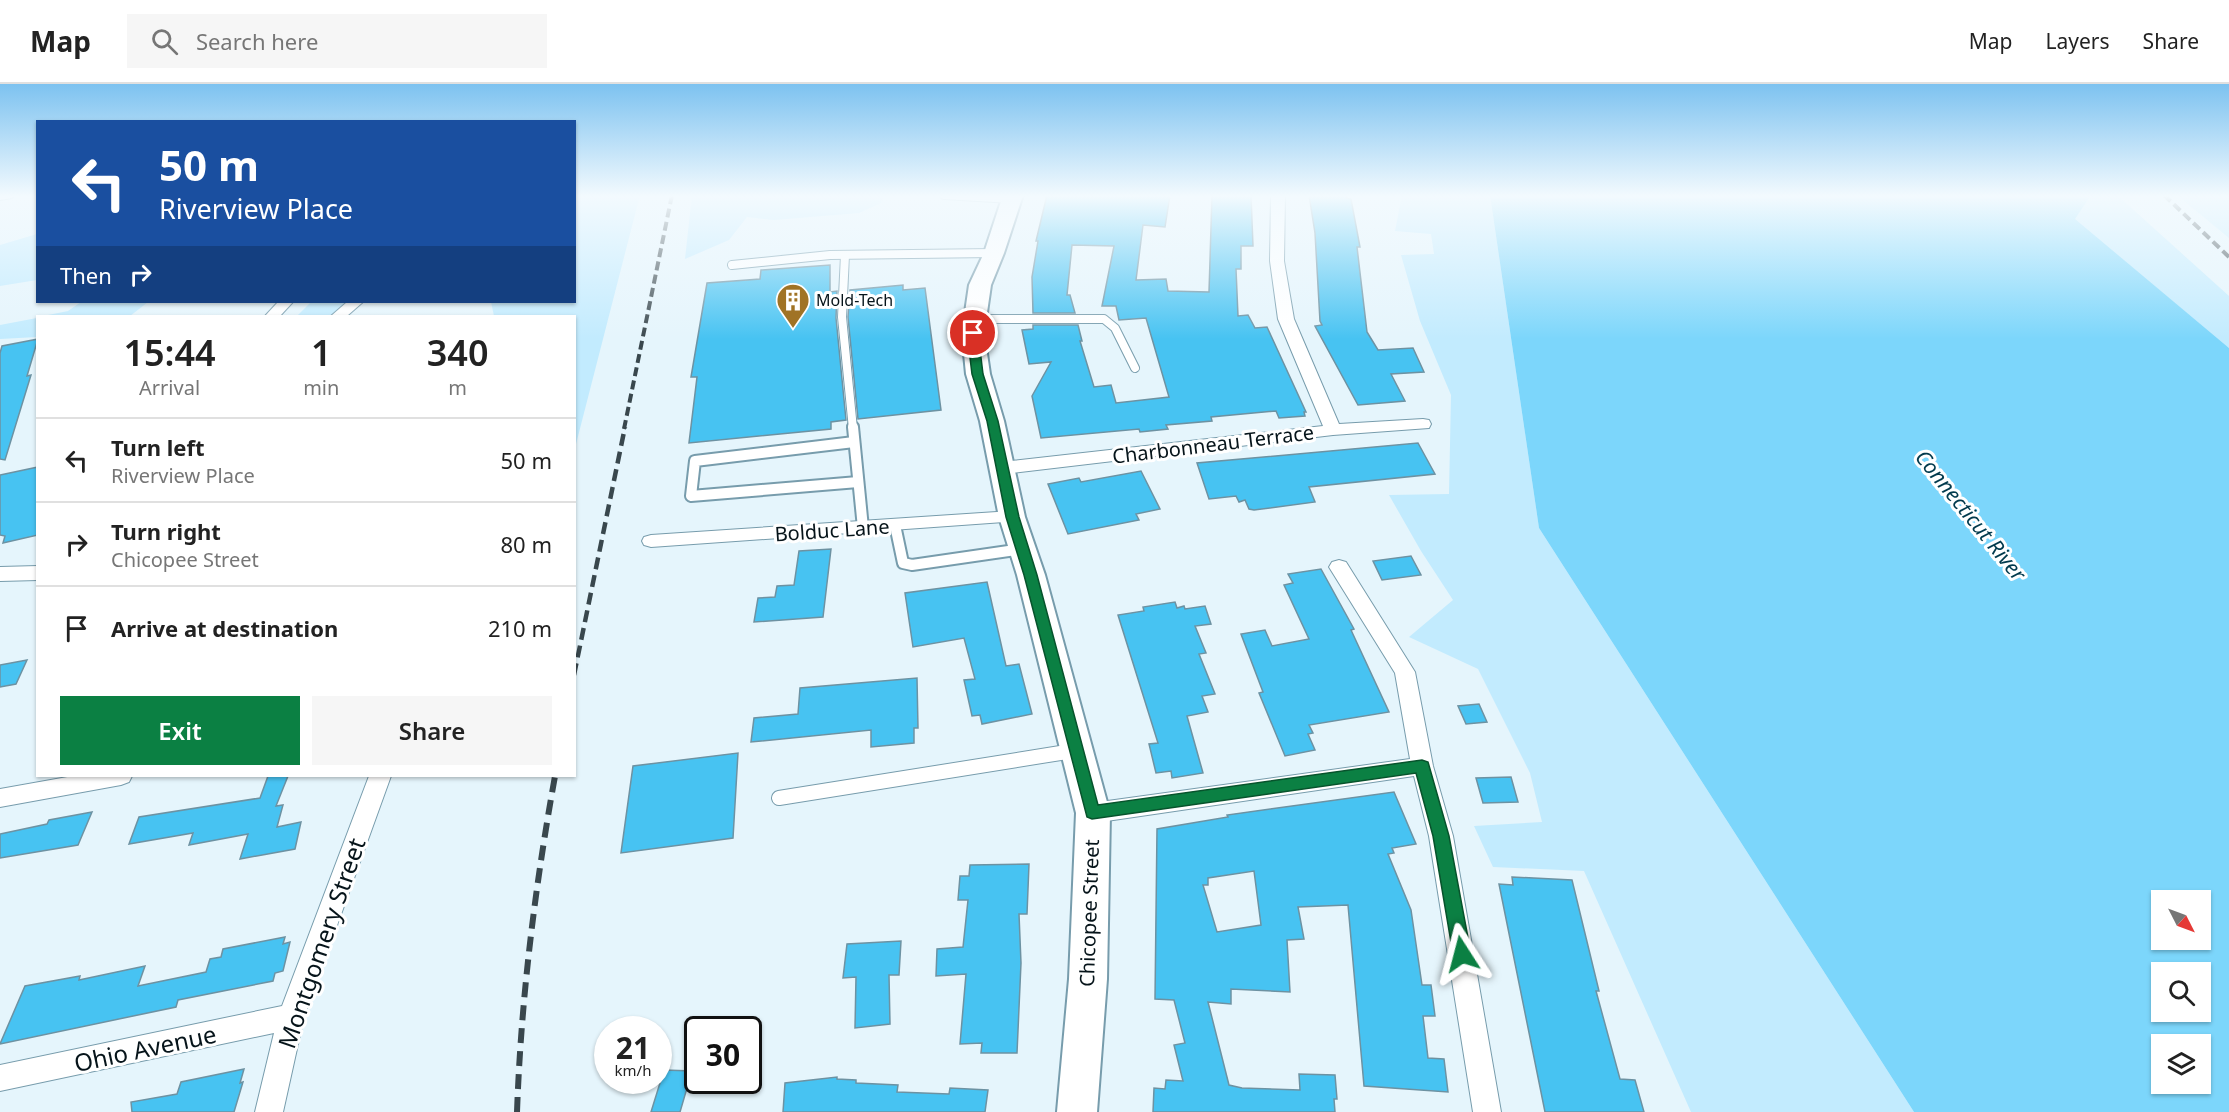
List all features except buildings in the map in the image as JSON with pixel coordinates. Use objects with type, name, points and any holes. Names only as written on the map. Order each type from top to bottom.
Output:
[{"type":"main road","name":"Chicopee Street","points":[[997,243],[980,285],[974,319],[973,333],[978,374],[992,421],[1012,517],[1092,813],[1088,979],[1077,1112]]},
{"type":"street","points":[[1277,243],[1277,261],[1286,319],[1333,430]]},
{"type":"street","points":[[273,315],[285,303]]},
{"type":"street","points":[[339,315],[355,303]]},
{"type":"street","name":"Charbonneau Terrace","points":[[1003,468],[1333,430],[1423,424]]},
{"type":"street","name":"Bolduc Lane","points":[[651,541],[1012,517]]},
{"type":"street","points":[[1339,567],[1405,672],[1422,766],[1441,836],[1487,1112]]},
{"type":"street","points":[[0,574],[36,573]]},
{"type":"street","points":[[1092,813],[1422,766]]},
{"type":"street","points":[[0,798],[116,777]]},
{"type":"street","name":"Montgomery Street","points":[[269,1112],[291,1017],[380,777]]},
{"type":"street","name":"Ohio Avenue","points":[[0,1078],[291,1017]]},
{"type":"lane","points":[[732,265],[769,259],[845,255],[994,253]]},
{"type":"lane","points":[[845,255],[842,317],[863,528]]},
{"type":"lane","points":[[974,319],[1104,319],[1115,328],[1135,368]]},
{"type":"lane","points":[[854,442],[695,461],[691,496],[858,482]]},
{"type":"lane","points":[[895,525],[903,563],[912,566],[1022,549]]},
{"type":"lane","points":[[779,798],[1076,750]]},
{"type":"shaded area","points":[[36,243],[36,280],[0,286],[0,245]]},
{"type":"shaded area","points":[[576,243],[628,243],[576,444],[576,315],[494,315],[491,303],[576,303]]},
{"type":"shaded area","points":[[687,243],[722,243],[685,259]]},
{"type":"shaded area","points":[[1432,243],[1497,243],[1539,528],[1914,1112],[1691,1112],[1584,871],[1493,867],[1474,826],[1542,822],[1530,773],[1478,669],[1409,637],[1453,600],[1421,551],[1389,495],[1449,494],[1451,395],[1420,321],[1401,255],[1434,254]]},
{"type":"shaded area","points":[[2103,243],[2170,243],[2229,296],[2229,348]]},
{"type":"shaded area","points":[[80,303],[147,303],[131,315],[48,315],[68,311]]},
{"type":"shaded area","points":[[310,303],[358,303],[339,315],[298,315]]},
{"type":"shaded area","points":[[36,318],[36,337],[0,339],[0,325]]},
{"type":"water","name":"Connecticut River","points":[[1497,243],[2104,243],[2229,348],[2229,1112],[1914,1112],[1539,528]]},
{"type":"railway","points":[[624,429],[662,243]]},
{"type":"railway","points":[[2214,243],[2229,257]]},
{"type":"railway","points":[[576,665],[625,427]]},
{"type":"railway","points":[[517,1112],[530,943],[555,777]]},
{"type":"place","name":"Mold-Tech","points":[[793,329]]},
{"type":"route","points":[[973,333],[978,374],[1002,462],[1012,517],[1031,575],[1092,813],[1422,766],[1441,836],[1462,954]]}]
